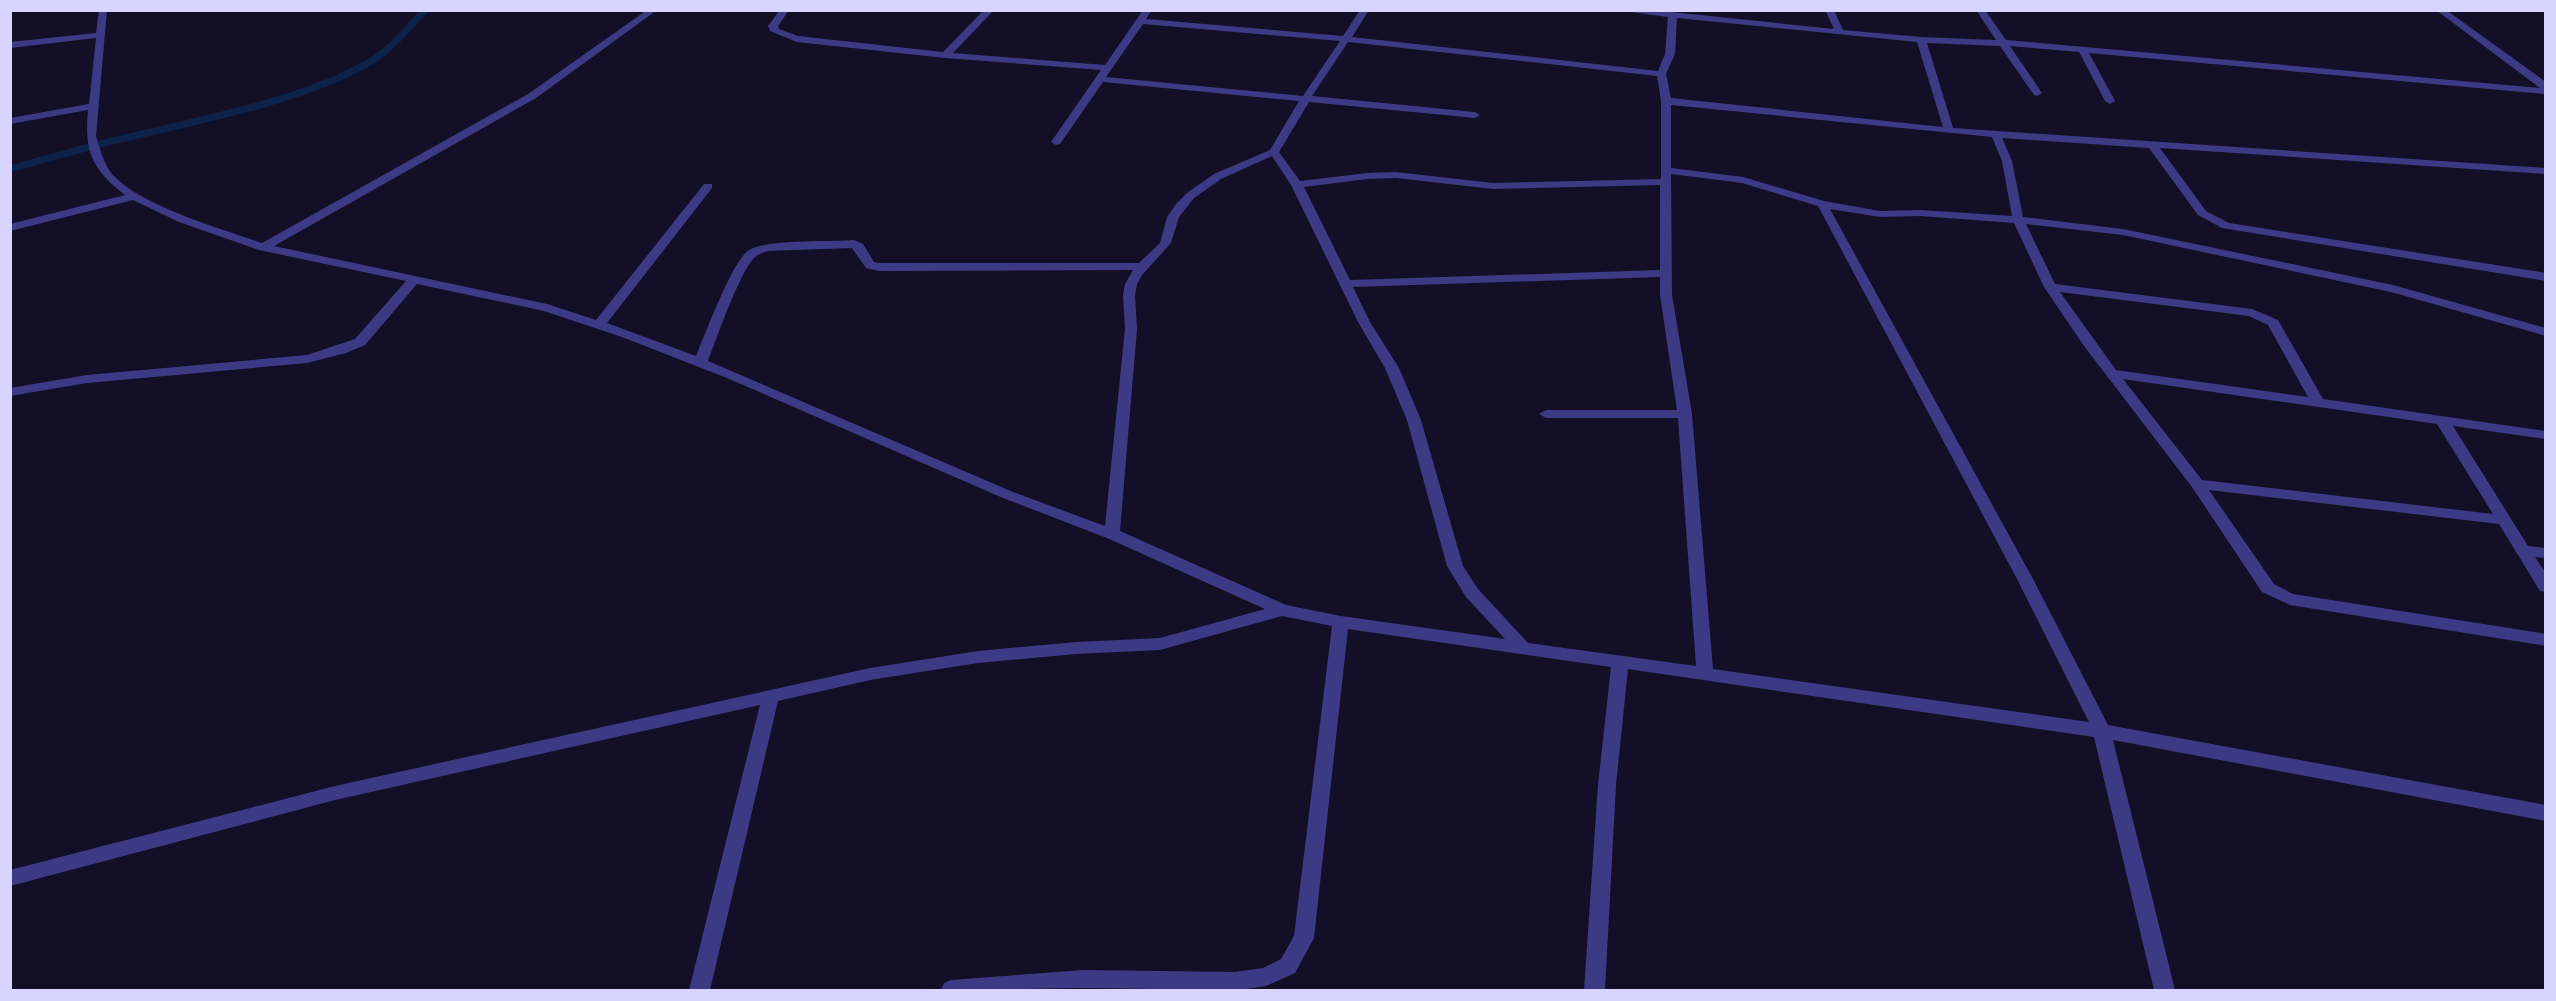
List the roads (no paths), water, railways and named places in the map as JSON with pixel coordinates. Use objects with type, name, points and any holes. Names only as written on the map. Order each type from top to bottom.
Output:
[{"type":"street","points":[[104,10],[91,136],[97,156],[108,176],[134,196],[183,220],[263,247],[547,308],[627,334],[1008,495],[1112,534],[1282,610],[1341,622],[2102,731],[2546,813]]},
{"type":"street","points":[[263,247],[532,96],[653,10]]},
{"type":"street","points":[[784,10],[773,26],[775,31],[783,36],[945,55],[1108,68]]},
{"type":"street","points":[[945,55],[990,10]]},
{"type":"street","points":[[1056,142],[1148,10]]},
{"type":"street","points":[[1112,534],[1131,324],[1130,286],[1139,267],[1162,249],[1170,237],[1172,218],[1198,190],[1219,175],[1251,159],[1274,152],[1285,130],[1308,99],[1365,10]]},
{"type":"street","points":[[1620,10],[1921,40],[2003,43],[2546,89]]},
{"type":"street","points":[[1829,10],[1840,32]]},
{"type":"street","points":[[1980,10],[2037,93]]},
{"type":"street","points":[[2440,10],[2546,89]]},
{"type":"street","points":[[1673,15],[1670,54],[1661,74],[1666,101],[1666,295],[1685,414],[1705,675]]},
{"type":"street","points":[[1141,21],[1345,39],[1661,74]]},
{"type":"street","points":[[10,45],[102,35]]},
{"type":"street","points":[[1921,40],[1949,131]]},
{"type":"street","points":[[2082,50],[2110,101]]},
{"type":"street","points":[[1100,79],[1474,115]]},
{"type":"street","points":[[1666,101],[1996,135],[2546,171]]},
{"type":"street","points":[[10,121],[94,106]]},
{"type":"street","points":[[1996,135],[2007,161],[2018,220],[2050,287],[2197,484],[2268,588],[2290,599],[2546,640]]},
{"type":"street","points":[[2153,146],[2202,213],[2226,226],[2546,277]]},
{"type":"street","points":[[1274,152],[1297,185],[1344,284],[1392,368],[1414,420],[1455,566],[1472,592],[1524,649]]},
{"type":"street","points":[[1297,185],[1367,176],[1396,175],[1493,186],[1665,176],[1743,180],[1822,204],[1880,214],[1920,213],[2018,220],[2123,232],[2358,281],[2546,332]]},
{"type":"street","points":[[599,325],[708,186]]},
{"type":"street","points":[[10,228],[134,196]]},
{"type":"street","points":[[1822,204],[2025,579],[2102,731],[2164,990]]},
{"type":"street","points":[[700,363],[727,298],[747,258],[754,252],[765,248],[854,244],[859,247],[870,265],[879,267],[986,267],[1049,264],[1139,267]]},
{"type":"street","points":[[1344,284],[1666,273]]},
{"type":"street","points":[[10,392],[87,379],[307,359],[341,350],[360,342],[414,279]]},
{"type":"street","points":[[2050,287],[2252,313],[2273,323],[2318,402]]},
{"type":"street","points":[[2112,373],[2546,435]]},
{"type":"street","points":[[1546,414],[1685,414]]},
{"type":"street","points":[[2442,420],[2546,588]]},
{"type":"street","points":[[2197,484],[2504,520]]},
{"type":"street","points":[[2525,551],[2546,553]]},
{"type":"street","points":[[10,878],[335,793],[870,674],[933,663],[1076,648],[1160,644],[1282,610]]},
{"type":"street","points":[[951,990],[1084,979],[1235,982],[1266,977],[1288,966],[1304,938],[1341,622]]},
{"type":"street","points":[[1594,990],[1607,785],[1620,663]]},
{"type":"street","points":[[700,990],[770,698]]},
{"type":"waterway","points":[[10,169],[95,145],[260,105],[316,87],[376,58],[398,39],[425,10]]}]
